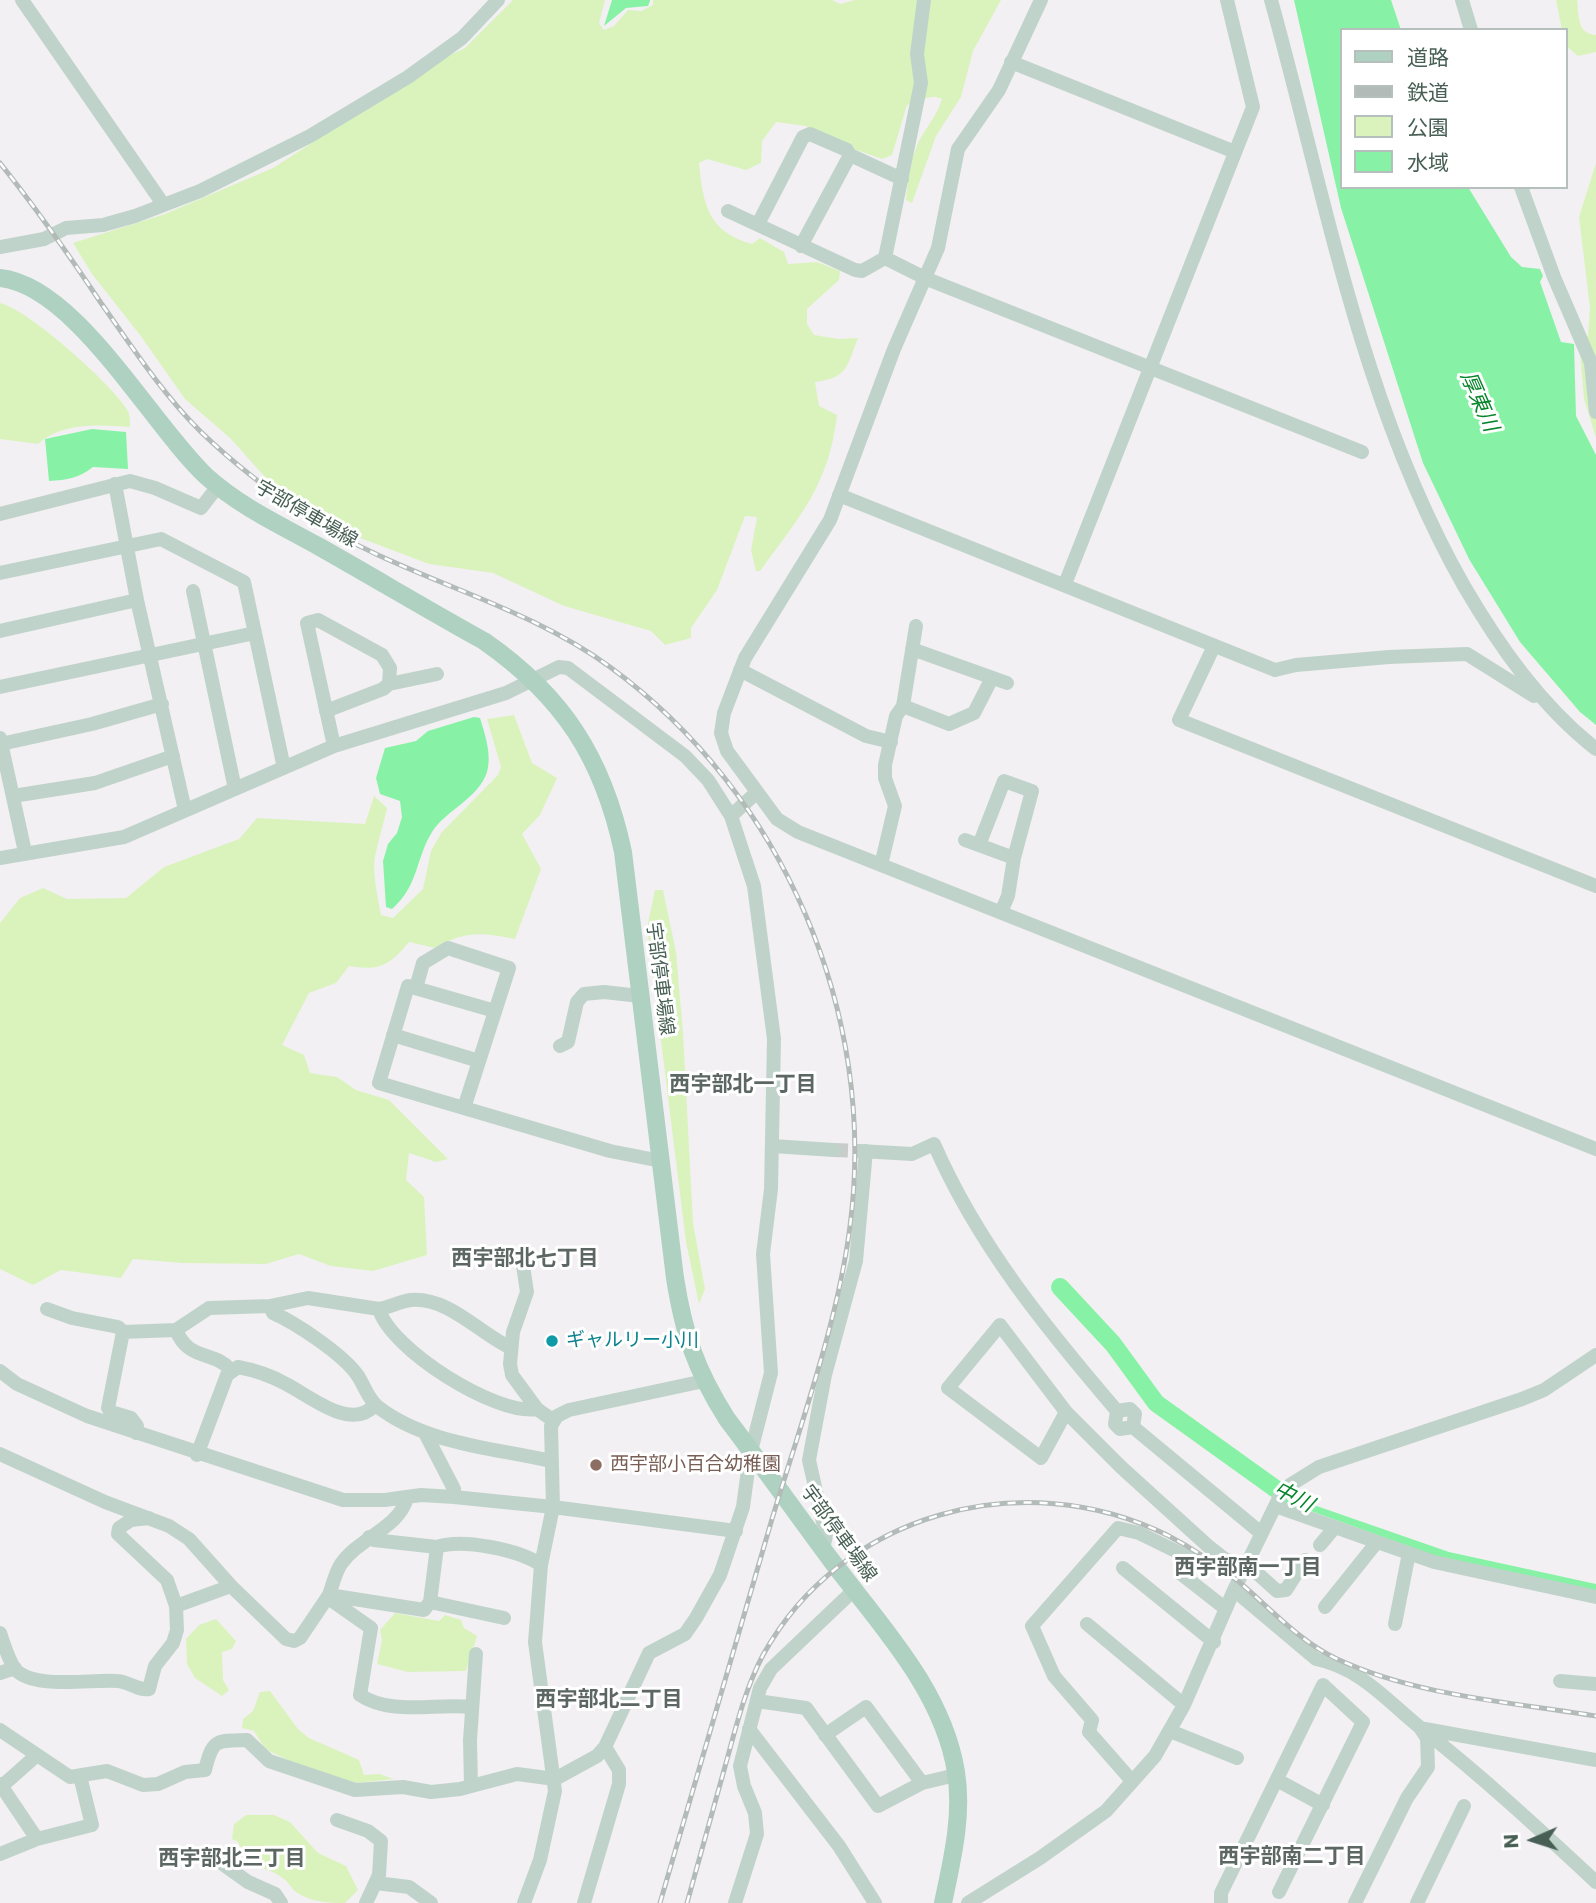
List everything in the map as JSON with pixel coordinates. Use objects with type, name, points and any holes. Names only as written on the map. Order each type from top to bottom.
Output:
[{"type":"main road","name":"宇部停車場線","points":[[0,278],[32,287],[67,311],[177,446],[218,486],[268,519],[484,641],[534,680],[585,744],[611,803],[623,852],[681,1318],[704,1381],[740,1437],[932,1702],[949,1741],[957,1775],[955,1843],[943,1903]]},
{"type":"street","points":[[22,0],[163,204]]},
{"type":"street","points":[[0,247],[44,239],[65,228],[103,225],[200,191],[353,111],[408,77],[462,38],[498,0]]},
{"type":"street","points":[[728,211],[855,270],[862,271],[885,258],[921,83],[917,54],[924,0]]},
{"type":"street","points":[[1041,0],[999,90],[958,149],[939,248],[894,349],[830,520],[744,657],[724,713],[722,733],[727,751],[785,825],[1596,1149]]},
{"type":"street","points":[[1066,584],[1148,367],[1254,107],[1227,0]]},
{"type":"street","points":[[1271,0],[1336,252],[1396,444],[1438,540],[1495,638],[1550,705],[1596,749]]},
{"type":"street","points":[[1462,0],[1470,28]]},
{"type":"street","points":[[1012,62],[1235,152]]},
{"type":"street","points":[[758,225],[803,137],[810,134],[902,179]]},
{"type":"street","points":[[802,246],[850,155]]},
{"type":"street","points":[[1522,189],[1553,277],[1591,363],[1596,411]]},
{"type":"street","points":[[885,258],[927,279],[1362,452]]},
{"type":"street","points":[[0,513],[130,481],[155,488],[201,508],[218,486]]},
{"type":"street","points":[[115,484],[137,600],[185,810]]},
{"type":"street","points":[[839,495],[1275,670],[1296,665],[1389,657],[1467,654],[1550,705]]},
{"type":"street","points":[[0,573],[126,544],[161,539],[244,582],[284,768]]},
{"type":"street","points":[[193,591],[235,789]]},
{"type":"street","points":[[0,631],[137,600]]},
{"type":"street","points":[[334,746],[307,623],[318,620],[382,654],[390,668],[390,684]]},
{"type":"street","points":[[881,865],[895,806],[885,778],[896,716],[902,706],[916,626]]},
{"type":"street","points":[[0,687],[149,653],[255,633]]},
{"type":"street","points":[[1214,646],[1180,720],[1596,886]]},
{"type":"street","points":[[912,649],[1007,683]]},
{"type":"street","points":[[0,858],[25,852],[105,842],[334,746],[465,707],[534,680],[559,667],[568,668],[690,761],[708,780],[731,816],[751,876],[774,1040],[771,1189],[763,1254],[771,1373],[750,1455],[743,1507],[720,1575],[696,1618],[685,1634],[649,1653],[605,1747],[597,1756],[555,1779],[517,1774],[444,1792],[403,1787],[355,1790],[269,1762],[247,1740],[214,1743],[205,1770],[186,1772],[158,1784],[142,1785],[107,1771],[71,1777],[0,1730]]},
{"type":"street","points":[[740,670],[866,736],[891,742]]},
{"type":"street","points":[[326,711],[390,684],[436,674]]},
{"type":"street","points":[[902,706],[949,724],[974,713],[992,678]]},
{"type":"street","points":[[25,852],[1,741],[92,724],[162,705]]},
{"type":"street","points":[[13,796],[95,783],[173,756]]},
{"type":"street","points":[[1001,912],[1008,896],[1014,858],[1032,791],[1004,781],[972,843],[1014,858]]},
{"type":"street","points":[[731,816],[757,792]]},
{"type":"street","points":[[416,988],[423,963],[448,948],[509,968],[464,1108]]},
{"type":"street","points":[[495,1011],[408,986],[379,1083],[610,1151],[661,1161]]},
{"type":"street","points":[[560,1046],[568,1042],[577,1002],[584,994],[592,991],[640,996]]},
{"type":"street","points":[[393,1035],[479,1061]]},
{"type":"street","points":[[825,1552],[826,1536],[809,1460],[825,1375],[856,1261],[863,1151],[912,1154],[934,1144],[953,1189],[988,1247],[1047,1329],[1117,1410],[1130,1409],[1136,1420],[1133,1427],[1261,1533]]},
{"type":"street","points":[[772,1146],[834,1150]]},
{"type":"street","points":[[522,1259],[527,1292],[511,1348],[512,1375],[537,1409],[554,1420]]},
{"type":"street","points":[[47,1309],[72,1318],[118,1327],[123,1332],[176,1330],[201,1310],[209,1308],[270,1306],[307,1298],[379,1309],[407,1301],[430,1302],[449,1310],[511,1348]]},
{"type":"street","points":[[270,1306],[273,1313],[307,1330],[347,1364],[358,1375],[375,1405],[425,1433],[551,1461]]},
{"type":"street","points":[[379,1309],[390,1328],[446,1378],[500,1404],[527,1411],[537,1409]]},
{"type":"street","points":[[1066,1412],[1041,1458],[948,1388],[1000,1325],[1066,1412],[1121,1467],[1226,1560],[1247,1564],[1277,1591],[1286,1590],[1305,1560]]},
{"type":"street","points":[[176,1330],[191,1352],[226,1364],[230,1370]]},
{"type":"street","points":[[123,1332],[108,1408],[111,1412],[131,1418],[137,1426],[136,1433]]},
{"type":"street","points":[[968,1903],[1106,1811],[1155,1756],[1184,1705],[1214,1642],[1234,1590],[1261,1533],[1290,1485],[1319,1466],[1544,1390],[1596,1354]]},
{"type":"street","points":[[230,1370],[243,1368],[268,1376],[333,1410],[358,1416],[367,1414],[375,1405]]},
{"type":"street","points":[[197,1455],[230,1370]]},
{"type":"street","points":[[0,1371],[45,1399],[197,1455],[342,1500],[454,1497],[736,1531]]},
{"type":"street","points":[[524,1903],[540,1860],[552,1810],[555,1779],[535,1642],[541,1565],[553,1507],[549,1431],[554,1420],[569,1410],[704,1381]]},
{"type":"street","points":[[425,1433],[454,1489],[454,1497]]},
{"type":"street","points":[[0,1454],[104,1502],[150,1518],[189,1539],[231,1587],[286,1639],[294,1641],[322,1609],[341,1563],[369,1536],[395,1518],[404,1508],[407,1498]]},
{"type":"street","points":[[1275,1506],[1409,1553],[1461,1568],[1596,1597]]},
{"type":"street","points":[[0,1633],[15,1668],[24,1677],[34,1680],[121,1681],[144,1690],[149,1689],[155,1666],[173,1643],[177,1630],[176,1606],[167,1580],[118,1534],[119,1528],[131,1520],[150,1518]]},
{"type":"street","points":[[1320,1545],[1335,1527]]},
{"type":"street","points":[[1132,1781],[1089,1732],[1092,1720],[1054,1676],[1032,1626],[1118,1528],[1139,1533],[1191,1558],[1180,1573],[1226,1609]]},
{"type":"street","points":[[369,1536],[374,1540],[438,1547],[468,1544],[501,1550],[541,1565]]},
{"type":"street","points":[[1325,1607],[1377,1542]]},
{"type":"street","points":[[329,1595],[424,1610],[430,1602],[438,1547]]},
{"type":"street","points":[[1395,1624],[1409,1553]]},
{"type":"street","points":[[1123,1567],[1214,1642]]},
{"type":"street","points":[[735,1902],[757,1834],[755,1813],[741,1775],[757,1701],[771,1669],[848,1583]]},
{"type":"street","points":[[176,1606],[231,1587]]},
{"type":"street","points":[[1234,1590],[1316,1659],[1329,1662],[1363,1679],[1514,1806],[1596,1882]]},
{"type":"street","points":[[329,1595],[334,1602],[371,1628],[360,1695],[370,1702],[398,1707],[446,1704],[471,1707]]},
{"type":"street","points":[[430,1602],[504,1618]]},
{"type":"street","points":[[1087,1625],[1184,1705]]},
{"type":"street","points":[[471,1786],[471,1707],[477,1654]]},
{"type":"street","points":[[0,1673],[15,1668]]},
{"type":"street","points":[[1560,1681],[1596,1684]]},
{"type":"street","points":[[1221,1903],[1221,1893],[1323,1685],[1363,1722],[1279,1892]]},
{"type":"street","points":[[757,1701],[806,1708],[878,1806],[922,1783],[957,1775]]},
{"type":"street","points":[[825,1735],[866,1707],[922,1783]]},
{"type":"street","points":[[1420,1728],[1596,1760]]},
{"type":"street","points":[[1355,1903],[1407,1798],[1428,1767],[1427,1738],[1420,1728]]},
{"type":"street","points":[[749,1729],[839,1846],[875,1903]]},
{"type":"street","points":[[1170,1731],[1237,1758]]},
{"type":"street","points":[[584,1903],[619,1784],[619,1770],[605,1747]]},
{"type":"street","points":[[37,1755],[1,1785],[37,1839]]},
{"type":"street","points":[[0,1854],[37,1839],[92,1825],[80,1776]]},
{"type":"street","points":[[1277,1780],[1323,1805]]},
{"type":"street","points":[[1417,1903],[1464,1806]]},
{"type":"street","points":[[337,1820],[368,1831],[381,1841],[376,1883],[366,1903]]},
{"type":"street","points":[[220,1862],[248,1882],[275,1894],[281,1903]]},
{"type":"street","points":[[376,1883],[409,1887],[431,1903]]},
{"type":"green space","points":[[513,0],[605,0],[599,23],[604,30],[614,26],[628,10],[641,11],[653,5],[653,0],[832,0],[840,4],[855,0],[1001,0],[973,51],[961,97],[936,136],[912,203],[906,200],[912,161],[920,139],[940,105],[942,99],[937,97],[907,105],[892,155],[882,159],[820,137],[806,126],[776,122],[762,141],[761,163],[746,170],[707,159],[699,163],[710,214],[726,232],[752,244],[760,238],[784,252],[788,264],[817,262],[840,271],[839,280],[807,309],[807,324],[814,335],[839,339],[858,338],[845,369],[834,377],[815,382],[819,406],[837,415],[833,440],[820,481],[800,516],[760,571],[756,571],[751,550],[757,517],[745,516],[717,590],[691,628],[691,638],[665,645],[651,631],[564,606],[493,573],[429,564],[310,519],[272,485],[231,439],[185,399],[92,274],[73,243],[165,214],[273,168],[442,59],[465,48]]},
{"type":"green space","points":[[1556,0],[1577,0],[1582,28],[1596,35],[1596,52],[1578,56],[1568,48],[1568,28],[1562,28]]},
{"type":"green space","points":[[1596,163],[1596,438],[1584,399],[1581,365],[1580,350],[1588,335],[1590,308],[1579,217]]},
{"type":"green space","points":[[0,303],[30,319],[89,367],[120,399],[128,411],[130,427],[70,428],[38,444],[0,439]]},
{"type":"green space","points":[[514,715],[532,763],[557,778],[540,815],[522,834],[541,869],[515,939],[474,934],[456,938],[435,948],[409,942],[396,957],[383,965],[369,968],[349,966],[336,983],[309,993],[282,1045],[304,1055],[310,1073],[337,1077],[356,1090],[389,1100],[448,1159],[436,1162],[409,1153],[406,1180],[424,1197],[427,1255],[373,1271],[331,1266],[299,1254],[266,1264],[182,1263],[133,1259],[121,1278],[61,1270],[33,1285],[0,1269],[0,923],[20,898],[43,888],[67,899],[126,898],[164,867],[239,839],[257,818],[365,824],[374,796],[387,808],[375,859],[377,892],[381,915],[393,918],[423,889],[431,851],[441,833],[498,775],[501,767],[487,719]]},
{"type":"green space","points":[[655,890],[663,890],[676,952],[693,1223],[705,1289],[699,1304],[686,1242],[647,928]]},
{"type":"green space","points":[[395,1613],[439,1621],[445,1615],[461,1620],[464,1628],[477,1636],[466,1671],[408,1672],[377,1664],[382,1640],[380,1630]]},
{"type":"green space","points":[[216,1619],[236,1641],[232,1649],[222,1652],[223,1680],[229,1690],[222,1696],[195,1678],[187,1664],[186,1639],[199,1625]]},
{"type":"green space","points":[[270,1691],[298,1729],[309,1738],[359,1760],[364,1775],[379,1774],[394,1779],[356,1783],[298,1765],[265,1749],[254,1731],[242,1728],[243,1719],[253,1711],[260,1692]]},
{"type":"green space","points":[[246,1815],[274,1815],[290,1822],[318,1853],[346,1866],[358,1890],[345,1903],[313,1900],[296,1892],[277,1874],[248,1859],[238,1842],[232,1839],[234,1824]]},
{"type":"water","points":[[612,0],[650,1],[648,6],[626,8],[604,26]]},
{"type":"water","name":"厚東川","points":[[1294,0],[1391,0],[1400,28],[1340,28],[1340,189],[1469,189],[1511,257],[1522,267],[1540,269],[1543,276],[1540,282],[1561,342],[1574,344],[1576,416],[1596,455],[1596,725],[1580,712],[1520,642],[1469,559],[1423,463],[1341,208]]},
{"type":"water","points":[[92,429],[126,432],[128,469],[93,467],[72,478],[49,481],[45,439]]},
{"type":"water","points":[[474,717],[480,718],[489,759],[483,781],[477,790],[438,824],[427,842],[407,891],[392,909],[386,907],[383,861],[388,844],[397,833],[402,817],[400,801],[380,794],[376,778],[385,748],[416,741],[428,731]]},
{"type":"water","points":[[1285,1495],[1449,1552],[1596,1584],[1596,1592],[1438,1557],[1283,1501]]},
{"type":"waterway","name":"中川","points":[[1060,1287],[1113,1344],[1156,1403],[1294,1502]]},
{"type":"tunnel","points":[[834,1150],[860,1151]]},
{"type":"railway","points":[[0,163],[148,369],[186,416],[213,443],[281,498],[346,539],[538,624],[610,667],[671,718],[724,778],[769,843],[805,914],[832,989],[849,1067],[855,1146],[850,1226],[837,1299],[817,1374],[660,1903]]},
{"type":"railway","points":[[687,1903],[742,1708],[763,1655],[797,1606],[839,1566],[888,1535],[941,1515],[997,1504],[1054,1504],[1112,1514],[1167,1535],[1204,1556],[1238,1581],[1297,1634],[1337,1659],[1399,1682],[1431,1690],[1596,1716]]},
{"type":"place","name":"ギャルリー小川","points":[[552,1341]]},
{"type":"place","name":"西宇部小百合幼稚園","points":[[596,1465]]},
{"type":"district","name":"西宇部北一丁目","points":[[743,1086]]},
{"type":"district","name":"西宇部北七丁目","points":[[525,1260]]},
{"type":"district","name":"西宇部南一丁目","points":[[1248,1569]]},
{"type":"district","name":"西宇部北二丁目","points":[[609,1701]]},
{"type":"district","name":"西宇部南二丁目","points":[[1292,1858]]},
{"type":"district","name":"西宇部北三丁目","points":[[232,1860]]}]
